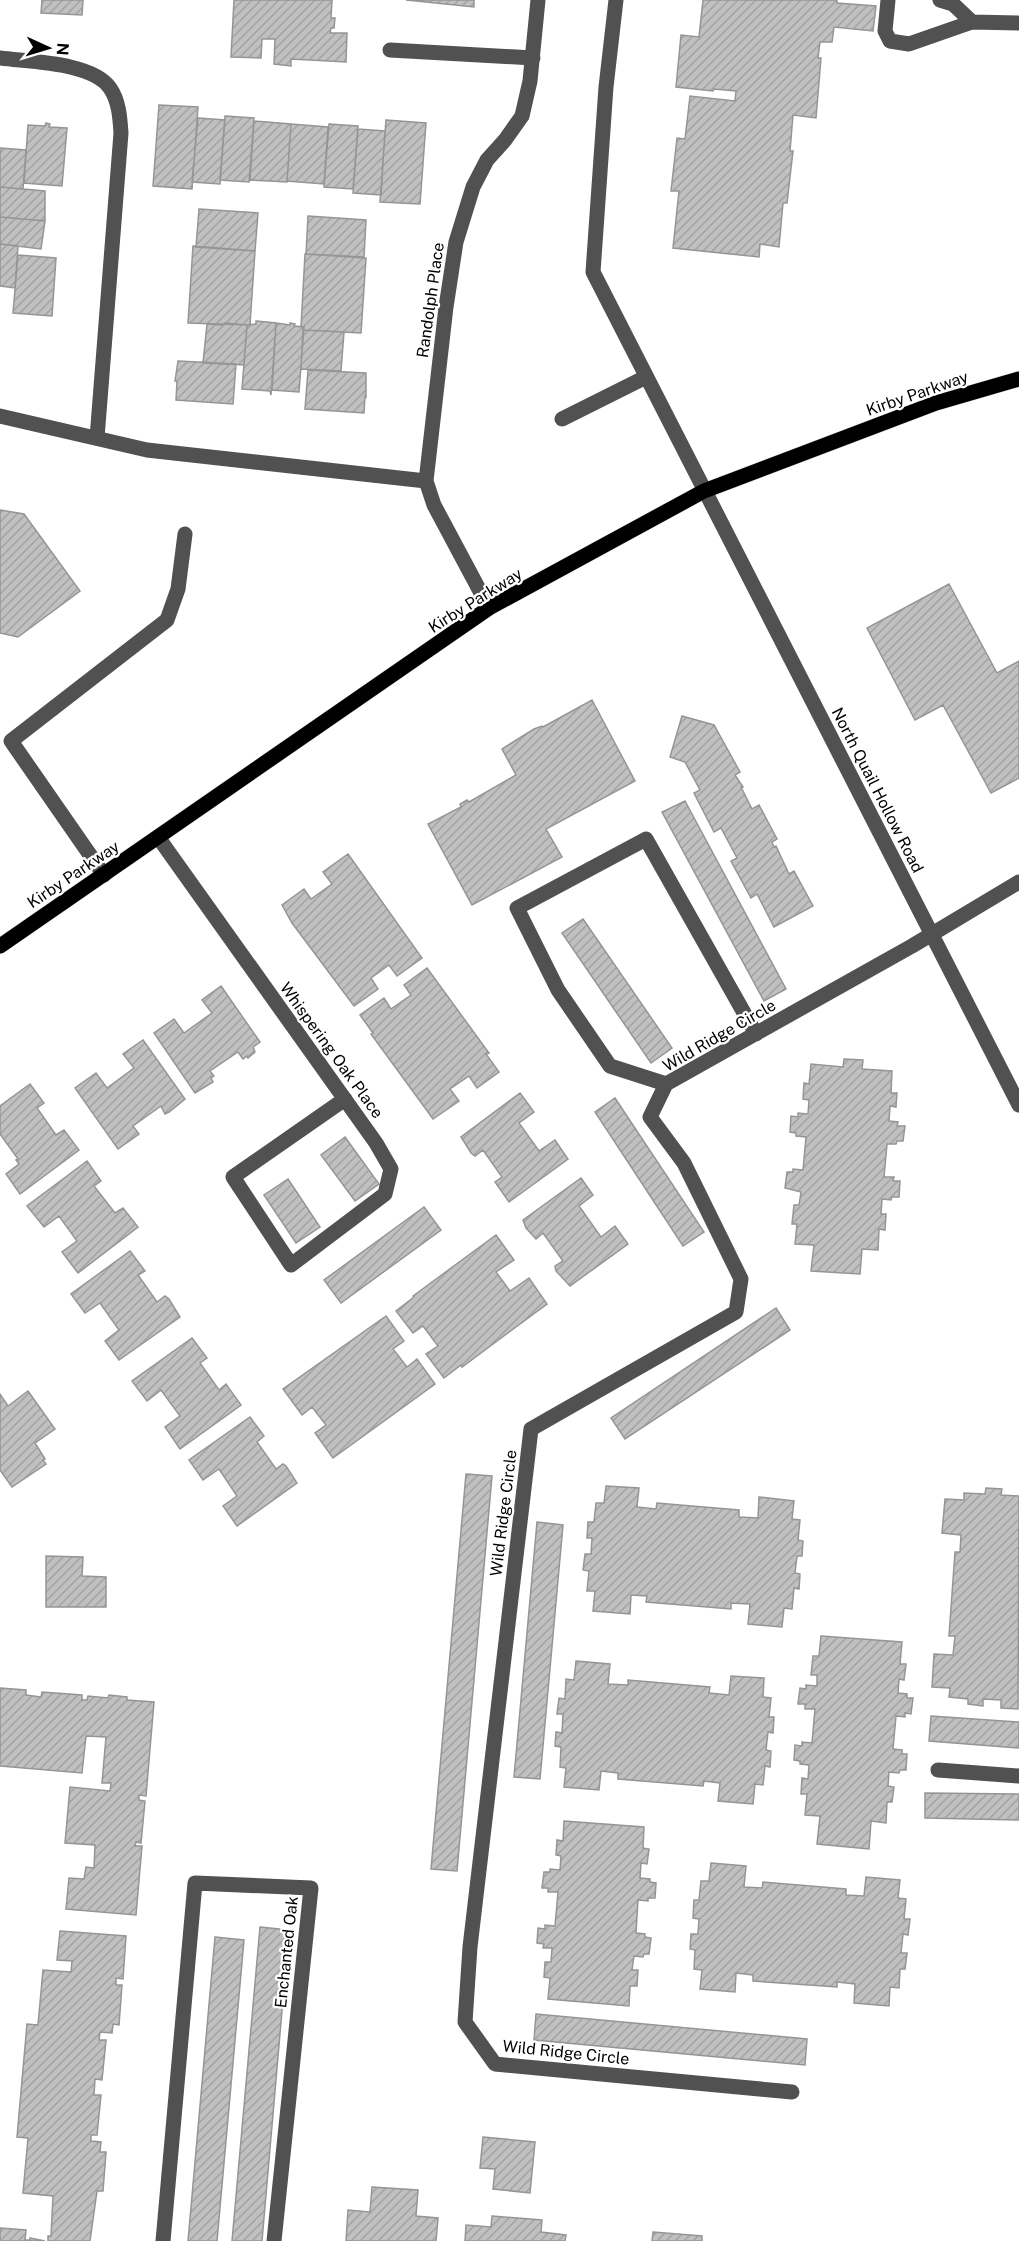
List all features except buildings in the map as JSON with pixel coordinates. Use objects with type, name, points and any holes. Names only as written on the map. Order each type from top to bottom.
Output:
[{"type":"main road","name":"Kirby Parkway","points":[[0,946],[489,608],[704,491],[936,403],[1019,379]]},
{"type":"street","name":"Randolph Place","points":[[489,608],[434,505],[426,481],[446,307],[456,242],[473,187],[487,160],[522,116],[530,81],[538,0]]},
{"type":"street","name":"North Quail Hollow Road","points":[[616,0],[606,87],[593,272],[1019,1105]]},
{"type":"street","points":[[888,0],[885,31],[890,40],[909,44],[972,22],[1019,23]]},
{"type":"street","points":[[940,0],[953,4],[972,22]]},
{"type":"street","points":[[390,50],[532,58]]},
{"type":"street","points":[[0,58],[62,66],[89,73],[109,86],[118,106],[121,133],[97,438]]},
{"type":"street","points":[[562,419],[646,377]]},
{"type":"street","points":[[0,416],[147,450],[426,481]]},
{"type":"street","points":[[104,875],[5,744],[166,620],[178,589],[184,534]]},
{"type":"street","name":"Whispering Oak Place","points":[[158,837],[345,1099],[376,1143],[391,1168],[385,1194],[291,1265],[233,1177],[345,1099]]},
{"type":"street","points":[[666,1084],[610,1066],[558,990],[517,908],[646,839],[756,1034]]},
{"type":"street","name":"Wild Ridge Circle","points":[[792,2092],[495,2064],[465,2022],[470,1947],[531,1430],[736,1312],[741,1279],[684,1163],[650,1117],[666,1084],[932,935],[1019,882]]},
{"type":"street","points":[[938,1770],[1019,1776]]},
{"type":"street","name":"Enchanted Oak","points":[[163,2241],[195,1883],[311,1888],[274,2241]]}]
